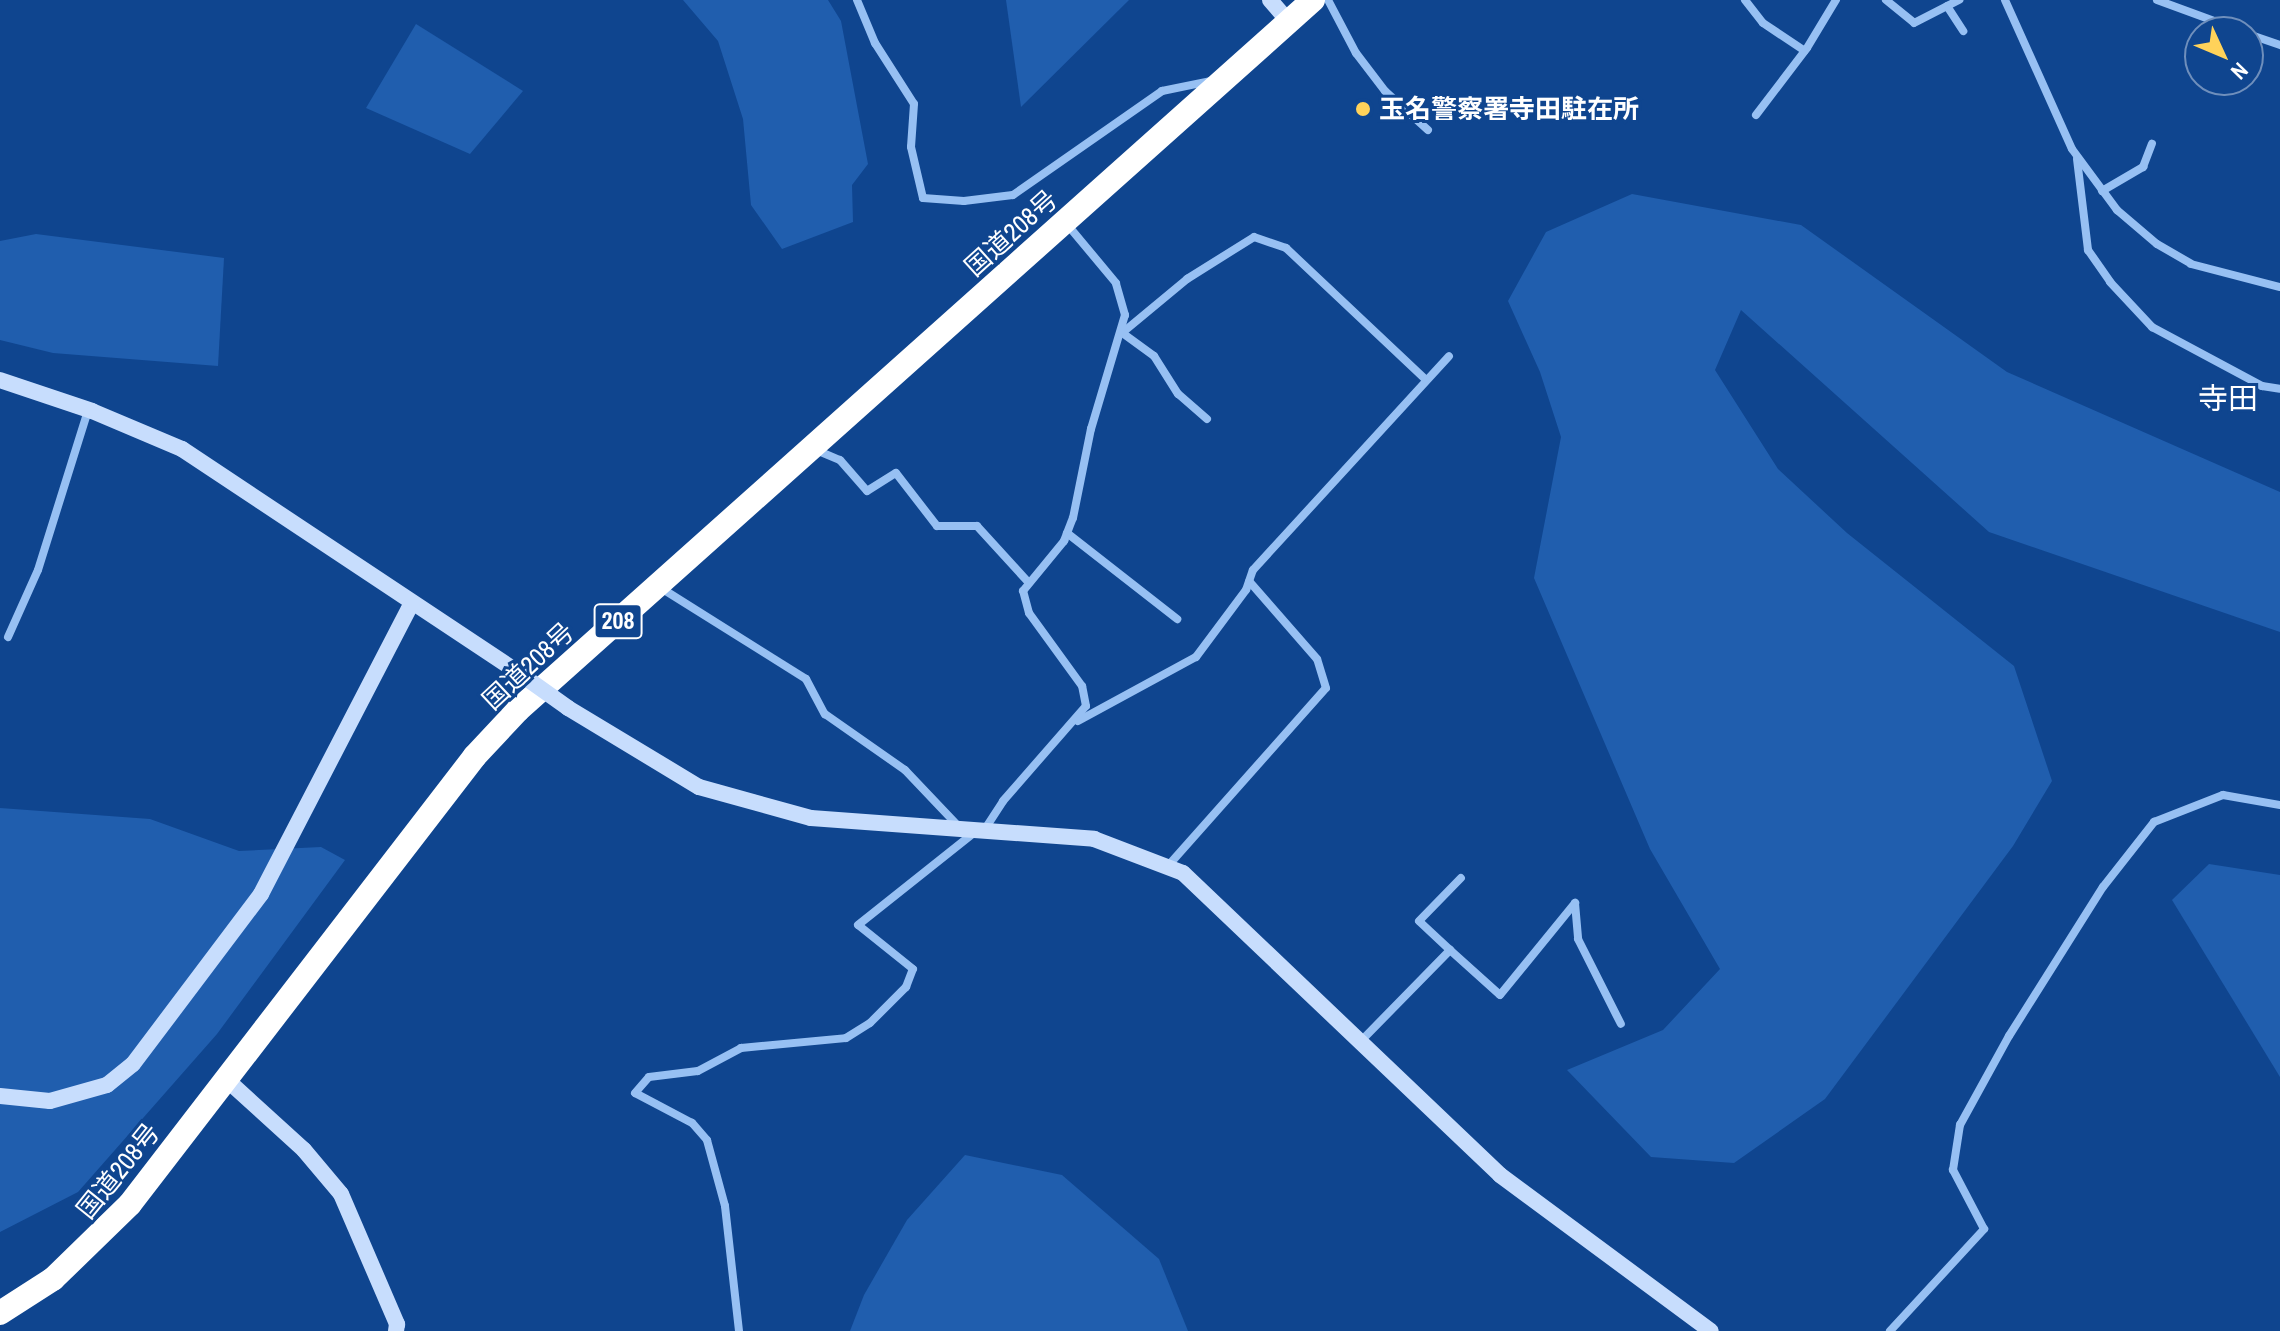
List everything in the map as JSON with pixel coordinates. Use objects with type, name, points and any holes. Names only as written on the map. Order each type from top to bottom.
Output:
[{"type":"highway","name":"国道208号","points":[[0,1313],[53,1279],[94,1243],[226,1079],[475,756],[518,710],[1313,0]]},
{"type":"street","points":[[857,0],[875,43],[914,104],[911,147],[923,198],[964,201],[1013,195],[1162,91],[1224,79]]},
{"type":"street","points":[[1270,0],[1288,21]]},
{"type":"street","points":[[1328,0],[1365,66],[1428,130]]},
{"type":"street","points":[[1745,0],[1763,23],[1805,51]]},
{"type":"street","points":[[1756,115],[1805,51],[1836,0]]},
{"type":"street","points":[[1886,0],[1914,23],[1959,0]]},
{"type":"street","points":[[2005,0],[2077,157],[2102,191],[2157,244],[2191,264],[2280,287]]},
{"type":"street","points":[[2157,0],[2201,16]]},
{"type":"street","points":[[2183,9],[2189,0]]},
{"type":"street","points":[[1947,6],[1963,31]]},
{"type":"street","points":[[2102,191],[2143,167],[2152,144]]},
{"type":"street","points":[[2077,157],[2088,250],[2110,282],[2152,327],[2262,386],[2280,389]]},
{"type":"street","points":[[739,1331],[725,1206],[707,1140],[692,1123],[635,1093],[649,1077],[698,1071],[741,1048],[846,1038],[870,1023],[906,987],[913,969],[858,925],[974,831],[1074,723],[1086,697],[1024,603],[1023,591],[1067,533],[1091,429],[1122,333],[1122,292],[1066,222]]},
{"type":"street","points":[[1122,333],[1187,279],[1254,237],[1286,248],[1426,380]]},
{"type":"street","points":[[1122,333],[1154,356],[1178,394],[1207,419]]},
{"type":"street","points":[[1074,723],[1196,657],[1249,581],[1253,570],[1449,356]]},
{"type":"street","points":[[0,380],[147,432],[222,472],[568,708],[699,787],[811,818],[1094,839],[1183,873],[1500,1175],[1711,1331]]},
{"type":"street","points":[[8,637],[38,570],[88,409]]},
{"type":"street","points":[[811,449],[840,460],[867,491],[896,473],[937,526],[977,526],[1029,583]]},
{"type":"street","points":[[1067,533],[1177,619]]},
{"type":"street","points":[[1167,867],[1326,688],[1317,659],[1249,581]]},
{"type":"street","points":[[657,586],[806,679],[825,714],[905,770],[974,831]]},
{"type":"street","points":[[0,1096],[50,1101],[107,1085],[133,1064],[261,894],[412,603]]},
{"type":"street","points":[[1890,1331],[1984,1229],[1953,1170],[1960,1125],[2009,1036],[2103,887],[2154,822],[2223,795],[2280,805]]},
{"type":"street","points":[[1461,878],[1419,921],[1450,950],[1500,995],[1575,903],[1578,939],[1621,1024]]},
{"type":"street","points":[[1360,1042],[1450,950]]},
{"type":"street","points":[[226,1079],[304,1150],[341,1194],[397,1324],[396,1331]]},
{"type":"shaded area","points":[[683,0],[828,0],[841,21],[868,164],[852,185],[853,222],[782,249],[751,205],[743,119],[718,41]]},
{"type":"shaded area","points":[[1006,0],[1129,0],[1021,107]]},
{"type":"shaded area","points":[[416,24],[523,91],[470,154],[366,108]]},
{"type":"shaded area","points":[[1632,194],[1801,225],[2007,372],[2280,492],[2280,632],[1989,532],[1741,310],[1715,370],[1778,469],[1847,533],[2014,666],[2052,781],[2013,846],[1825,1099],[1734,1163],[1651,1157],[1567,1070],[1663,1030],[1720,969],[1650,849],[1534,578],[1561,437],[1540,372],[1508,301],[1546,232]]},
{"type":"shaded area","points":[[36,234],[224,258],[218,366],[53,353],[0,340],[0,241]]},
{"type":"shaded area","points":[[0,808],[150,819],[239,851],[321,847],[345,860],[217,1034],[78,1192],[0,1232]]},
{"type":"shaded area","points":[[2209,864],[2280,875],[2280,1077],[2172,900]]},
{"type":"shaded area","points":[[965,1155],[1062,1175],[1159,1259],[1188,1331],[850,1331],[864,1295],[907,1220]]},
{"type":"place","name":"玉名警察署寺田駐在所","points":[[1363,109]]},
{"type":"district","name":"寺田","points":[[2228,398]]}]
